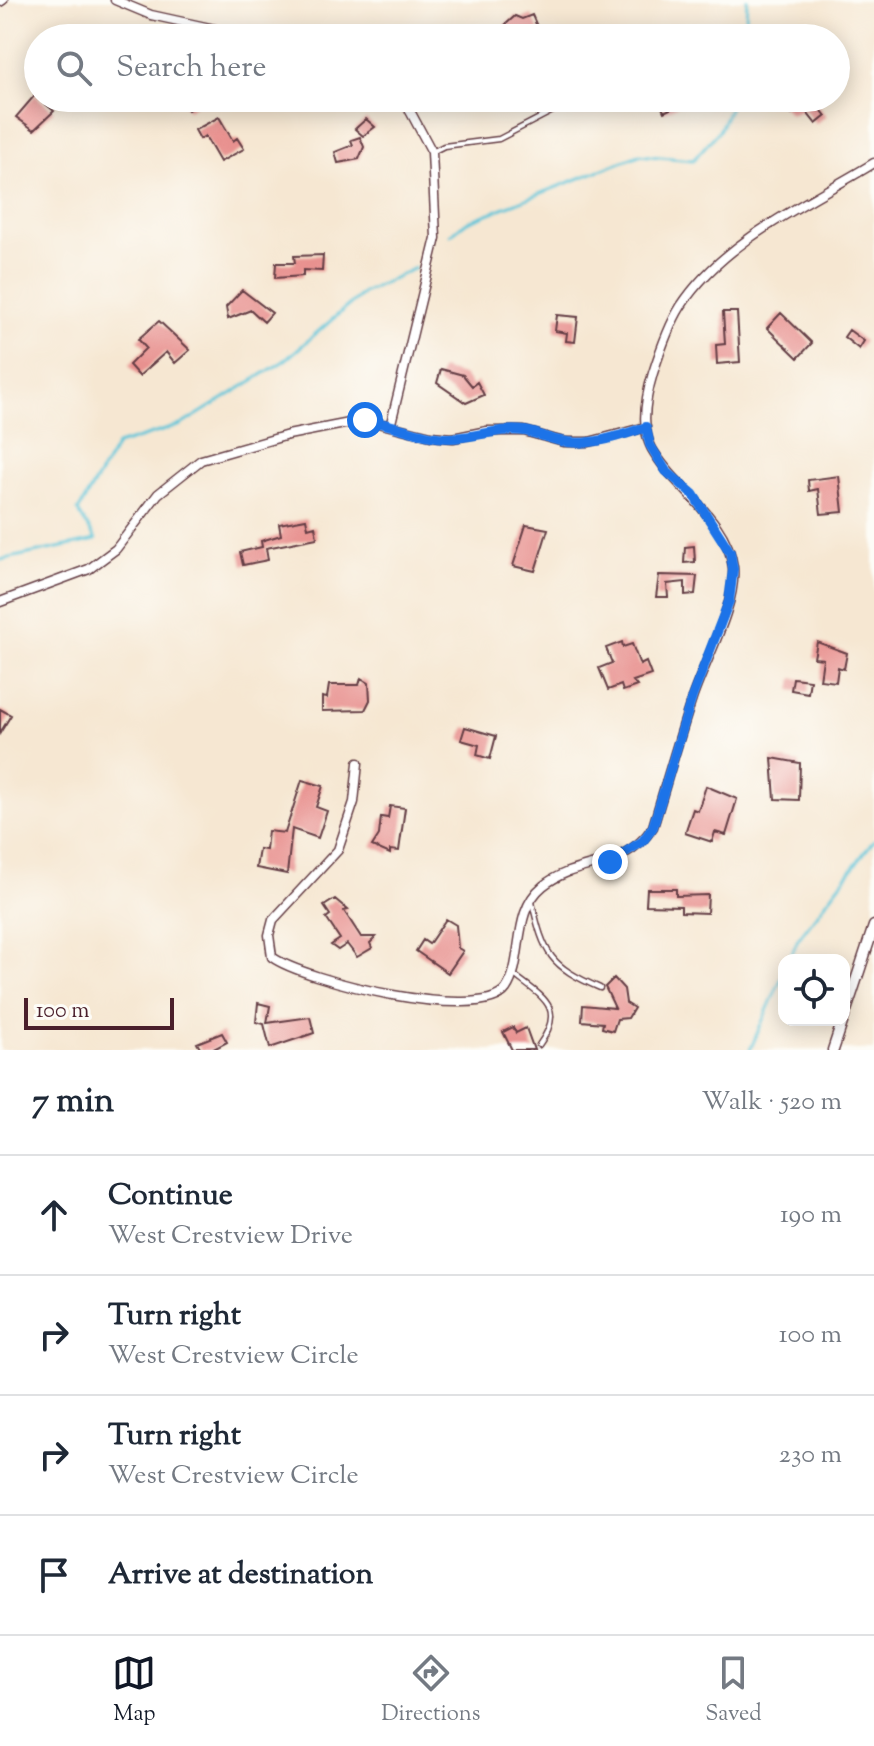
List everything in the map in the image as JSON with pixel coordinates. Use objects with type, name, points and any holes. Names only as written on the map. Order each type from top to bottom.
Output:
[{"type":"street","points":[[115,0],[151,15],[192,24]]},
{"type":"street","points":[[391,423],[436,238],[432,152],[411,112]]},
{"type":"street","points":[[358,763],[347,829],[338,850],[273,920],[269,947],[272,957],[370,991],[472,1004],[496,998],[506,989],[512,973],[519,935],[532,900],[548,882],[622,856],[648,834],[692,697],[729,601],[733,569],[730,552],[693,494],[666,471],[650,445],[646,427],[646,395],[680,307],[709,271],[750,240],[874,163]]},
{"type":"street","points":[[0,602],[89,569],[116,549],[158,494],[201,460],[335,424],[365,420],[391,423],[431,436],[453,438],[487,431],[524,431],[564,442],[616,437],[646,427]]},
{"type":"street","points":[[324,866],[332,873]]},
{"type":"street","points":[[833,1050],[874,926]]},
{"type":"lane","points":[[432,152],[444,146],[499,139],[549,112]]},
{"type":"lane","points":[[532,900],[540,936],[554,963],[566,973],[600,988]]},
{"type":"lane","points":[[512,973],[540,994],[552,1011],[549,1032],[539,1045]]},
{"type":"building","points":[[532,15],[536,24],[506,24],[515,16],[522,19]]},
{"type":"building","points":[[24,108],[24,112],[53,112],[34,130],[16,117]]},
{"type":"building","points":[[806,112],[823,112],[826,116],[816,124]]},
{"type":"building","points":[[219,117],[233,141],[237,138],[244,149],[220,162],[205,136],[200,139],[195,130]]},
{"type":"building","points":[[366,119],[375,127],[363,136],[355,129]]},
{"type":"building","points":[[360,137],[364,147],[359,159],[338,163],[335,152],[353,145],[351,140]]},
{"type":"building","points":[[323,255],[322,271],[303,270],[303,276],[275,278],[276,263],[295,263],[294,256]]},
{"type":"building","points":[[242,290],[272,313],[264,322],[251,310],[228,319],[226,307]]},
{"type":"building","points":[[723,312],[737,312],[740,362],[717,364],[716,345],[725,344]]},
{"type":"building","points":[[781,313],[812,343],[798,358],[767,328]]},
{"type":"building","points":[[557,315],[578,317],[575,342],[566,341],[567,333],[555,331]]},
{"type":"building","points":[[159,321],[190,350],[175,363],[166,352],[139,376],[129,365],[146,348],[138,339]]},
{"type":"building","points":[[849,330],[864,341],[859,349],[844,337]]},
{"type":"building","points":[[441,369],[463,375],[472,386],[477,382],[484,395],[466,403],[437,383]]},
{"type":"building","points":[[839,476],[843,512],[821,514],[818,489],[809,491],[808,480]]},
{"type":"building","points":[[306,519],[308,528],[315,526],[317,538],[266,548],[268,560],[243,565],[240,552],[262,547],[261,541],[281,535],[279,524]]},
{"type":"building","points":[[526,525],[548,529],[535,571],[513,566]]},
{"type":"building","points":[[694,546],[695,562],[684,563],[685,547]]},
{"type":"building","points":[[659,575],[697,576],[695,594],[685,595],[685,582],[667,584],[668,597],[656,597]]},
{"type":"building","points":[[622,642],[623,647],[632,644],[640,665],[646,662],[651,675],[633,681],[637,686],[623,691],[621,685],[608,690],[599,668],[612,663],[606,648]]},
{"type":"building","points":[[817,642],[847,653],[844,669],[838,667],[836,682],[820,680],[823,659],[814,658]]},
{"type":"building","points":[[361,678],[369,683],[370,700],[365,710],[322,711],[322,697],[327,698],[329,685],[359,685]]},
{"type":"building","points":[[793,678],[810,680],[808,693],[791,690]]},
{"type":"building","points":[[0,709],[11,715],[0,733]]},
{"type":"building","points":[[465,727],[496,736],[490,759],[477,755],[479,745],[461,740]]},
{"type":"building","points":[[772,758],[800,763],[799,800],[775,799]]},
{"type":"building","points":[[302,780],[323,786],[316,807],[327,811],[318,838],[292,829],[287,874],[256,868],[259,849],[266,850],[268,831],[285,833]]},
{"type":"building","points":[[706,786],[737,799],[726,835],[715,832],[712,842],[685,833],[693,809],[698,811]]},
{"type":"building","points":[[390,806],[405,808],[399,851],[390,850],[390,854],[372,846],[379,835],[381,817],[388,818]]},
{"type":"building","points":[[647,889],[676,889],[676,896],[708,895],[707,913],[681,912],[681,906],[646,905]]},
{"type":"building","points":[[335,899],[348,910],[344,911],[361,937],[376,937],[370,943],[372,948],[357,957],[347,944],[338,950],[331,945],[340,939],[326,918],[330,915],[324,906]]},
{"type":"building","points":[[446,919],[456,925],[458,948],[463,951],[448,973],[416,951],[423,940],[429,944]]},
{"type":"building","points":[[614,978],[624,989],[626,1003],[634,1008],[628,1018],[617,1019],[613,1031],[602,1028],[603,1023],[582,1021],[583,1005],[615,1008],[605,987]]},
{"type":"building","points":[[258,1003],[270,1006],[267,1023],[310,1017],[314,1033],[270,1048],[264,1024],[256,1022]]},
{"type":"building","points":[[513,1027],[516,1033],[526,1028],[534,1050],[512,1050],[503,1032]]},
{"type":"building","points":[[222,1033],[227,1042],[212,1050],[201,1050],[197,1043]]},
{"type":"waterway","points":[[746,24],[747,0]]},
{"type":"waterway","points":[[450,235],[467,222],[639,155],[693,160],[719,131],[728,112]]},
{"type":"waterway","points":[[0,560],[96,540],[78,511],[117,445],[181,425],[284,361],[363,293],[415,268]]},
{"type":"waterway","points":[[792,954],[798,939],[874,840]]},
{"type":"waterway","points":[[750,1050],[778,986]]},
{"type":"route","points":[[365,420],[391,423],[431,436],[453,438],[487,431],[524,431],[564,442],[589,442],[646,427],[650,445],[666,471],[693,494],[730,552],[733,569],[729,601],[692,697],[653,827],[643,841],[610,862]]}]
